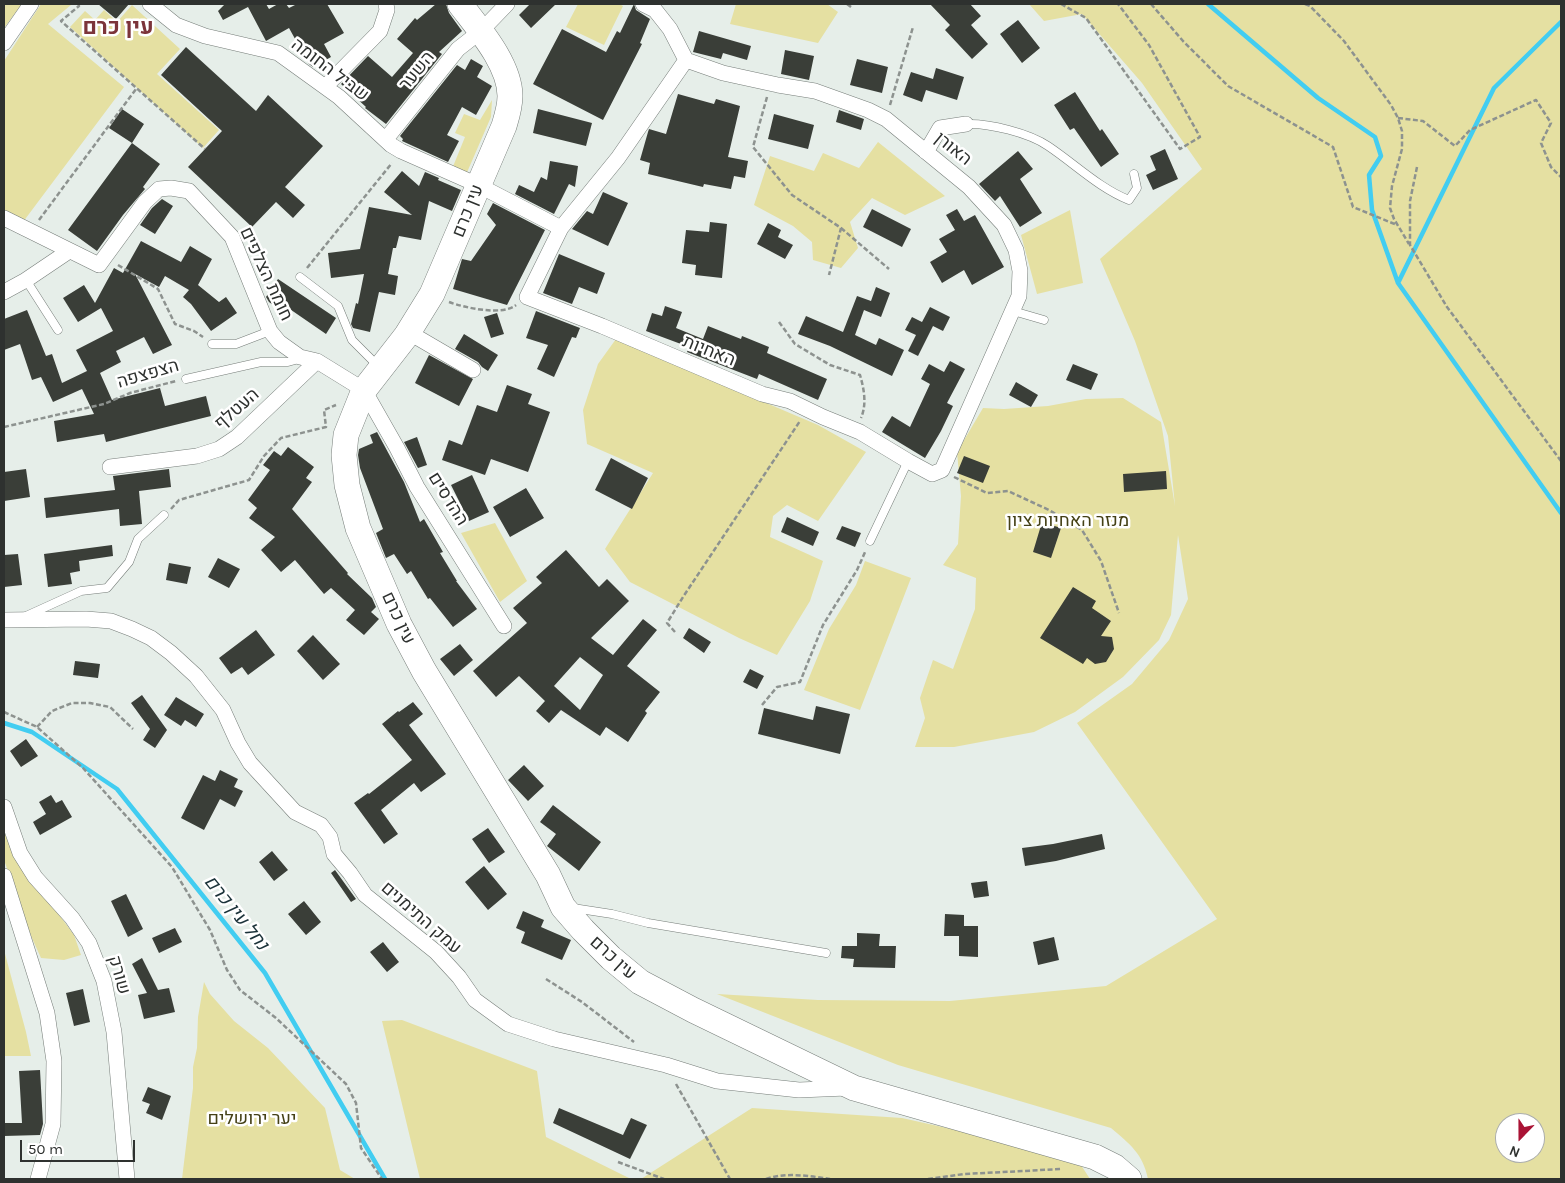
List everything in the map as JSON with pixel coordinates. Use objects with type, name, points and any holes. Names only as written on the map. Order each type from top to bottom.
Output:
[{"type":"main road","name":"עין כרם","points":[[460,4],[480,31],[507,75],[510,94],[509,110],[504,126],[432,294],[408,332],[380,369],[357,386],[346,435],[344,455],[347,485],[358,528],[398,620],[424,671],[548,875],[563,907],[583,930],[640,982],[693,1010],[854,1088],[1096,1157],[1115,1167],[1129,1179]]},
{"type":"street","points":[[4,43],[31,4]]},
{"type":"street","name":"שביל החומה","points":[[150,4],[176,25],[205,36],[278,53],[325,87],[401,152],[478,185]]},
{"type":"street","points":[[325,87],[380,31],[387,10],[386,4]]},
{"type":"street","name":"השער","points":[[386,139],[458,49],[480,31],[507,4]]},
{"type":"street","points":[[527,297],[561,228],[618,158],[686,60],[670,29],[655,10],[643,4]]},
{"type":"street","name":"האורן","points":[[686,60],[723,73],[771,84],[815,91],[868,110],[886,119],[969,187],[1004,226],[1016,250],[1020,271],[1019,296],[942,470]]},
{"type":"street","points":[[926,152],[940,128],[966,124]]},
{"type":"street","points":[[478,185],[561,228]]},
{"type":"street","name":"חומת הצלפים","points":[[105,257],[145,202],[159,189],[171,188],[189,191],[232,238],[270,331],[280,342],[300,357],[317,361],[357,386]]},
{"type":"street","points":[[4,218],[99,266],[105,257]]},
{"type":"street","points":[[4,292],[26,280],[68,251]]},
{"type":"street","name":"האחיות","points":[[527,297],[602,326],[762,394],[790,401],[855,430],[932,474],[942,470]]},
{"type":"street","points":[[408,332],[473,370]]},
{"type":"street","name":"העטלף","points":[[110,467],[197,456],[219,449],[237,437],[317,361]]},
{"type":"street","name":"ההדסים","points":[[357,386],[397,448],[417,487],[504,626]]},
{"type":"street","name":"עמק התימנים","points":[[10,620],[86,619],[111,622],[132,628],[151,638],[196,676],[224,710],[238,743],[250,763],[296,812],[321,825],[330,838],[334,854],[365,895],[436,952],[459,977],[475,1000],[508,1024],[554,1039],[666,1065],[717,1081],[799,1090],[854,1088]]},
{"type":"street","points":[[4,630],[10,620]]},
{"type":"street","name":"שורק","points":[[4,808],[20,853],[34,877],[72,918],[89,943],[104,981],[114,1032],[127,1179]]},
{"type":"street","points":[[4,876],[47,1013],[54,1061],[53,1124],[38,1179]]},
{"type":"lane","points":[[966,124],[976,123],[1006,128],[1046,144],[1115,194],[1129,200],[1137,188],[1134,174]]},
{"type":"lane","points":[[300,277],[338,306],[352,340],[380,369]]},
{"type":"lane","points":[[26,280],[58,330]]},
{"type":"lane","points":[[1013,311],[1044,320]]},
{"type":"lane","points":[[212,344],[236,344],[270,331]]},
{"type":"lane","name":"הצפצפה","points":[[186,379],[261,362],[288,362],[300,357]]},
{"type":"lane","points":[[870,541],[908,461]]},
{"type":"lane","points":[[10,620],[81,591],[107,588],[129,562],[138,539],[164,515]]},
{"type":"lane","points":[[563,907],[612,914],[648,923],[826,953]]},
{"type":"path","points":[[78,4],[79,6],[61,21],[205,149]]},
{"type":"path","points":[[847,4],[851,8]]},
{"type":"path","points":[[1060,4],[1086,18],[1180,149],[1200,137],[1150,45],[1118,4]]},
{"type":"path","points":[[1151,4],[1183,41],[1228,86],[1333,147],[1353,207],[1398,225]]},
{"type":"path","points":[[1305,4],[1310,6],[1344,41],[1391,105],[1398,118],[1402,131],[1402,149],[1392,186],[1390,208],[1398,225],[1447,307],[1561,461]]},
{"type":"path","points":[[886,119],[913,27]]},
{"type":"path","points":[[771,84],[753,147],[792,194],[842,228],[889,269]]},
{"type":"path","points":[[30,231],[136,88]]},
{"type":"path","points":[[1398,118],[1423,121],[1455,146],[1470,130],[1536,100],[1551,123],[1541,143],[1551,166],[1561,177]]},
{"type":"path","points":[[300,277],[401,152]]},
{"type":"path","points":[[1410,245],[1410,201],[1417,167]]},
{"type":"path","points":[[829,274],[842,228]]},
{"type":"path","points":[[105,257],[158,288],[175,324],[194,331],[212,344]]},
{"type":"path","points":[[432,294],[464,307],[502,311],[512,309],[527,297]]},
{"type":"path","points":[[779,322],[795,344],[830,365],[860,375],[865,390],[864,411],[855,430]]},
{"type":"path","name":"הצפצפה","points":[[4,427],[104,404],[130,393],[186,379]]},
{"type":"path","points":[[164,515],[179,500],[249,480],[264,456],[281,438],[326,427],[324,410],[342,403],[357,386]]},
{"type":"path","points":[[675,632],[667,624],[683,597],[808,410]]},
{"type":"path","points":[[942,470],[987,493],[1008,491],[1049,510],[1082,530],[1101,561],[1119,613]]},
{"type":"path","points":[[762,705],[777,686],[800,682],[823,625],[857,570],[870,541]]},
{"type":"path","points":[[37,727],[52,711],[72,703],[90,703],[110,707],[133,729]]},
{"type":"path","points":[[4,712],[37,727],[83,768],[172,867],[210,930],[227,970],[240,990],[276,1018],[346,1084],[356,1103],[360,1148],[382,1179]]},
{"type":"path","points":[[546,979],[582,1002],[635,1042]]},
{"type":"path","points":[[666,1065],[730,1179]]},
{"type":"path","points":[[618,1162],[664,1179]]},
{"type":"path","points":[[928,1179],[964,1174],[1066,1169]]},
{"type":"path","points":[[766,1179],[776,1175],[830,1179]]},
{"type":"green space","points":[[4,4],[22,4],[4,28]]},
{"type":"green space","points":[[41,4],[71,4],[48,24],[124,87],[23,222],[4,210],[4,61]]},
{"type":"green space","points":[[578,4],[619,4],[623,6],[604,45],[566,27]]},
{"type":"green space","points":[[736,4],[827,4],[838,12],[818,43],[730,24]]},
{"type":"green space","name":"מנזר האחיות ציון","points":[[1029,4],[1561,4],[1561,1179],[1148,1179],[1143,1163],[1135,1150],[1111,1128],[898,1065],[717,994],[818,1000],[950,1001],[1106,986],[1217,919],[1077,723],[1132,684],[1169,640],[1188,599],[1178,535],[1171,615],[1159,640],[1123,677],[1075,712],[1034,732],[954,747],[915,747],[925,718],[920,698],[933,660],[953,669],[975,609],[976,578],[943,565],[958,544],[961,496],[957,452],[983,408],[1004,409],[1048,406],[1086,399],[1123,398],[1161,422],[1175,506],[1168,436],[1135,341],[1100,259],[1202,169],[1142,83],[1082,14],[1044,21]]},
{"type":"green space","points":[[132,5],[180,49],[157,74],[219,130],[203,148],[70,27],[85,11],[95,20],[104,10],[117,22]]},
{"type":"green space","points":[[492,100],[491,117],[465,177],[452,169],[465,137],[455,133],[464,114],[480,120]]},
{"type":"green space","points":[[878,142],[945,196],[905,215],[872,198],[850,222],[858,248],[841,268],[813,260],[812,242],[793,226],[754,205],[770,156],[814,171],[823,153],[859,168]]},
{"type":"green space","points":[[1070,210],[1083,283],[1037,294],[1021,235]]},
{"type":"green space","points":[[616,339],[818,425],[866,452],[818,521],[787,505],[773,516],[770,537],[823,561],[810,601],[777,655],[739,638],[630,582],[605,549],[653,473],[587,444],[583,410],[598,364]]},
{"type":"green space","points":[[495,523],[527,581],[500,602],[461,533]]},
{"type":"green space","points":[[865,561],[911,578],[860,710],[804,690],[829,629],[856,585]]},
{"type":"green space","points":[[4,824],[52,905],[74,935],[81,955],[64,960],[41,958],[31,936],[4,860]]},
{"type":"green space","points":[[4,950],[26,1032],[31,1056],[4,1056]]},
{"type":"green space","name":"יער ירושלים","points":[[204,982],[210,994],[234,1021],[268,1048],[325,1108],[340,1170],[355,1179],[182,1179],[193,1088],[193,1067],[197,1048],[198,1017]]},
{"type":"green space","points":[[402,1020],[537,1071],[546,1137],[631,1179],[420,1179],[382,1021]]},
{"type":"green space","points":[[752,1108],[902,1118],[1014,1143],[1079,1162],[1090,1179],[641,1179]]},
{"type":"building","points":[[98,4],[129,4],[116,19]]},
{"type":"building","points":[[225,4],[266,4],[269,9],[278,4],[286,4],[289,8],[297,4],[327,4],[344,33],[324,44],[331,57],[313,67],[309,64],[289,28],[266,41],[248,7],[223,20],[218,11]]},
{"type":"building","points":[[436,4],[446,4],[449,13],[462,31],[439,52],[442,54],[386,124],[365,108],[341,84],[368,56],[392,77],[413,53],[397,39],[415,18],[417,20]]},
{"type":"building","points":[[530,4],[556,4],[531,28],[519,15]]},
{"type":"building","points":[[634,4],[636,10],[650,19],[640,43],[642,44],[603,120],[533,84],[562,29],[606,52],[617,31],[620,33]]},
{"type":"building","points":[[930,4],[970,4],[981,16],[971,25],[988,44],[972,59],[945,30],[950,25]]},
{"type":"building","points":[[1018,20],[1040,48],[1022,63],[1000,34]]},
{"type":"building","points":[[699,31],[751,46],[747,60],[723,53],[721,59],[693,52]]},
{"type":"building","points":[[186,47],[256,111],[268,95],[323,146],[285,187],[305,205],[293,218],[276,202],[252,227],[188,167],[222,131],[161,75]]},
{"type":"building","points":[[785,50],[814,56],[809,80],[781,74]]},
{"type":"building","points":[[471,59],[483,66],[477,77],[492,86],[476,115],[462,107],[447,135],[459,141],[448,162],[402,141],[403,139],[400,136],[457,65],[465,70]]},
{"type":"building","points":[[857,59],[888,67],[882,93],[850,85]]},
{"type":"building","points":[[936,68],[964,77],[957,100],[926,90],[922,102],[903,95],[911,72],[933,79]]},
{"type":"building","points":[[1075,92],[1100,131],[1102,129],[1119,154],[1101,167],[1074,128],[1070,130],[1054,105]]},
{"type":"building","points":[[678,94],[714,104],[716,99],[740,106],[728,157],[748,161],[745,178],[734,176],[731,189],[704,184],[703,187],[648,174],[650,163],[640,160],[649,129],[666,134]]},
{"type":"building","points":[[122,109],[144,124],[132,143],[109,128]]},
{"type":"building","points":[[538,109],[592,123],[586,146],[533,133]]},
{"type":"building","points":[[839,110],[864,119],[861,130],[836,122]]},
{"type":"building","points":[[774,114],[814,125],[808,149],[768,139]]},
{"type":"building","points":[[132,143],[160,164],[143,187],[145,189],[97,251],[68,230]]},
{"type":"building","points":[[1165,149],[1178,179],[1153,190],[1146,175],[1156,170],[1150,156]]},
{"type":"building","points":[[1018,151],[1033,169],[1020,179],[1042,213],[1020,227],[1000,196],[995,201],[979,184]]},
{"type":"building","points":[[550,161],[578,166],[575,187],[569,184],[554,214],[515,194],[519,185],[534,192],[541,177],[547,180]]},
{"type":"building","points":[[402,171],[419,186],[425,172],[461,190],[452,211],[429,201],[421,240],[399,236],[396,248],[393,248],[388,274],[398,276],[395,295],[379,292],[370,332],[353,328],[351,324],[356,303],[358,304],[364,274],[331,278],[328,253],[360,249],[369,207],[412,215],[384,192]]},
{"type":"building","points":[[603,192],[628,203],[608,246],[572,229],[587,211],[593,214]]},
{"type":"building","points":[[162,199],[173,206],[155,234],[140,225],[152,208]]},
{"type":"building","points":[[493,203],[545,230],[507,305],[453,289],[462,259],[471,261],[496,225],[487,214]]},
{"type":"building","points":[[872,209],[911,229],[902,247],[863,227]]},
{"type":"building","points":[[957,209],[964,221],[975,215],[1004,267],[972,285],[964,270],[942,283],[930,262],[947,252],[939,239],[955,230],[946,215]]},
{"type":"building","points":[[710,222],[727,224],[722,278],[695,275],[696,265],[682,263],[686,230],[709,232]]},
{"type":"building","points":[[768,223],[781,230],[778,237],[793,245],[785,259],[757,244]]},
{"type":"building","points":[[141,241],[181,262],[190,246],[212,259],[198,285],[219,302],[226,297],[237,313],[211,331],[191,304],[183,297],[189,290],[165,276],[159,287],[135,274],[172,345],[153,354],[144,337],[116,351],[121,362],[100,373],[112,400],[160,388],[165,406],[206,396],[211,416],[106,442],[104,434],[57,442],[54,421],[94,414],[82,389],[53,402],[41,377],[32,380],[20,344],[4,350],[4,319],[27,310],[46,356],[52,354],[62,383],[87,371],[76,350],[113,331],[101,308],[78,322],[63,298],[84,285],[95,303],[114,268],[123,273]]},
{"type":"building","points":[[559,254],[605,273],[597,294],[579,287],[572,304],[543,293]]},
{"type":"building","points":[[278,279],[336,318],[326,334],[281,303],[277,308],[269,302],[266,297]]},
{"type":"building","points":[[876,287],[890,293],[881,317],[864,310],[855,335],[876,345],[879,338],[904,350],[892,376],[830,346],[798,334],[806,316],[843,332],[857,296],[871,301]]},
{"type":"building","points":[[665,306],[682,312],[676,328],[703,339],[708,326],[741,339],[742,336],[769,347],[767,353],[827,379],[818,400],[759,374],[757,379],[687,352],[689,347],[646,331],[652,313],[662,316]]},
{"type":"building","points":[[930,307],[950,317],[943,331],[933,326],[918,356],[908,351],[916,335],[905,330],[912,317],[922,322]]},
{"type":"building","points":[[536,311],[580,328],[576,338],[572,337],[554,377],[537,369],[548,345],[526,338]]},
{"type":"building","points":[[497,313],[504,334],[491,338],[484,317]]},
{"type":"building","points":[[464,334],[498,355],[488,371],[478,362],[455,349]]},
{"type":"building","points":[[429,355],[473,379],[459,406],[415,383]]},
{"type":"building","points":[[950,361],[965,369],[947,403],[953,406],[925,458],[882,432],[892,416],[910,427],[930,384],[921,379],[929,364],[944,372]]},
{"type":"building","points":[[1073,364],[1098,374],[1091,390],[1066,380]]},
{"type":"building","points":[[1016,382],[1038,395],[1031,407],[1009,395]]},
{"type":"building","points":[[507,385],[532,394],[528,404],[550,412],[528,472],[491,459],[485,475],[442,460],[449,440],[462,445],[477,405],[497,412]]},
{"type":"building","points":[[377,432],[404,482],[420,522],[424,519],[443,552],[440,553],[456,581],[477,609],[453,627],[430,598],[428,599],[411,571],[407,574],[394,554],[386,558],[376,533],[383,529],[360,468],[358,455],[359,449],[373,443],[370,435]]},
{"type":"building","points":[[417,437],[427,465],[418,468],[404,442]]},
{"type":"building","points":[[288,447],[314,467],[306,478],[312,482],[292,509],[347,574],[372,598],[376,607],[371,612],[379,619],[364,635],[346,620],[355,610],[331,588],[324,594],[295,560],[281,572],[261,550],[275,537],[249,518],[257,508],[248,500],[270,470],[263,465],[274,451],[281,456]]},
{"type":"building","points":[[964,456],[990,466],[983,483],[957,473]]},
{"type":"building","points":[[611,458],[648,478],[632,509],[595,490]]},
{"type":"building","points":[[26,469],[30,497],[4,501],[4,472]]},
{"type":"building","points":[[169,469],[171,487],[139,491],[142,524],[120,526],[119,509],[46,518],[44,498],[115,490],[113,476]]},
{"type":"building","points":[[1166,471],[1167,489],[1124,492],[1123,474]]},
{"type":"building","points":[[472,475],[489,512],[469,521],[451,485]]},
{"type":"building","points":[[526,488],[544,518],[510,537],[493,507]]},
{"type":"building","points":[[787,517],[819,532],[813,546],[781,532]]},
{"type":"building","points":[[1042,522],[1061,528],[1051,558],[1033,552]]},
{"type":"building","points":[[842,526],[861,533],[855,547],[836,539]]},
{"type":"building","points":[[112,545],[113,556],[79,561],[80,571],[70,573],[72,584],[48,587],[44,554]]},
{"type":"building","points":[[566,550],[599,587],[607,579],[629,601],[591,638],[613,655],[643,619],[657,630],[627,666],[660,692],[645,711],[647,713],[628,742],[606,727],[600,736],[561,710],[549,723],[536,711],[545,701],[519,676],[496,697],[473,671],[527,623],[513,608],[542,583],[536,577]],"holes":[[[580,657],[603,675],[580,710],[554,686]]]},
{"type":"building","points":[[18,554],[22,585],[4,587],[4,555]]},
{"type":"building","points":[[218,558],[240,569],[229,588],[208,577]]},
{"type":"building","points":[[169,563],[191,567],[187,584],[166,580]]},
{"type":"building","points":[[1073,587],[1096,601],[1092,608],[1111,621],[1101,636],[1112,637],[1114,649],[1106,662],[1095,664],[1087,658],[1083,664],[1040,638]]},
{"type":"building","points":[[689,628],[711,642],[704,653],[683,638]]},
{"type":"building","points":[[256,630],[275,655],[248,675],[242,667],[231,674],[219,658]]},
{"type":"building","points":[[313,635],[340,664],[323,680],[297,651]]},
{"type":"building","points":[[460,644],[473,660],[454,676],[440,659]]},
{"type":"building","points":[[75,661],[100,664],[98,678],[73,675]]},
{"type":"building","points":[[750,669],[764,676],[757,689],[743,682]]},
{"type":"building","points":[[142,695],[167,730],[155,748],[143,740],[150,729],[131,703]]},
{"type":"building","points":[[176,697],[204,714],[196,727],[185,720],[181,726],[164,715]]},
{"type":"building","points":[[413,702],[423,714],[409,725],[446,774],[421,792],[414,783],[381,810],[398,834],[384,844],[354,803],[369,794],[412,760],[382,724]]},
{"type":"building","points":[[816,706],[850,714],[840,754],[758,734],[764,708],[813,720]]},
{"type":"building","points":[[26,739],[38,756],[21,767],[10,751]]},
{"type":"building","points":[[524,765],[544,786],[528,801],[508,780]]},
{"type":"building","points":[[220,770],[238,779],[234,787],[243,791],[235,807],[220,799],[204,830],[181,818],[203,775],[215,781]]},
{"type":"building","points":[[51,795],[56,803],[62,800],[72,817],[40,835],[33,822],[46,814],[39,802]]},
{"type":"building","points":[[553,805],[601,842],[579,871],[547,846],[556,834],[540,822]]},
{"type":"building","points":[[488,828],[505,852],[489,863],[472,839]]},
{"type":"building","points":[[1102,834],[1105,849],[1056,861],[1025,866],[1022,848]]},
{"type":"building","points":[[272,851],[288,870],[274,881],[259,862]]},
{"type":"building","points":[[484,866],[507,894],[488,910],[465,882]]},
{"type":"building","points":[[335,870],[356,899],[351,902],[331,873]]},
{"type":"building","points":[[987,881],[989,896],[974,898],[971,883]]},
{"type":"building","points":[[126,894],[143,929],[128,937],[111,901]]},
{"type":"building","points":[[304,901],[321,922],[306,935],[288,914]]},
{"type":"building","points":[[523,911],[544,920],[541,927],[571,940],[562,960],[521,943],[525,932],[516,928]]},
{"type":"building","points":[[945,914],[964,915],[964,926],[978,926],[978,957],[959,956],[959,936],[944,936]]},
{"type":"building","points":[[175,928],[182,942],[159,953],[152,938]]},
{"type":"building","points":[[857,933],[880,934],[879,946],[896,946],[895,968],[853,967],[854,959],[841,958],[842,946],[857,946]]},
{"type":"building","points":[[1054,937],[1059,960],[1038,965],[1033,942]]},
{"type":"building","points":[[383,942],[399,962],[387,972],[370,952]]},
{"type":"building","points":[[142,958],[158,990],[169,988],[175,1012],[144,1019],[138,995],[147,993],[132,964]]},
{"type":"building","points":[[83,989],[90,1022],[74,1026],[66,993]]},
{"type":"building","points":[[40,1070],[43,1124],[40,1135],[4,1136],[4,1123],[22,1123],[19,1071]]},
{"type":"building","points":[[148,1087],[171,1096],[162,1120],[146,1113],[150,1104],[142,1101]]},
{"type":"building","points":[[559,1108],[623,1135],[631,1118],[647,1125],[630,1159],[553,1123]]},
{"type":"waterway","points":[[1208,4],[1318,98],[1375,137],[1381,156],[1369,175],[1372,210],[1398,283],[1561,513]]},
{"type":"waterway","points":[[1398,283],[1494,88],[1561,22]]},
{"type":"waterway","name":"נחל עין כרם","points":[[4,723],[32,732],[117,789],[265,973],[385,1179]]},
{"type":"district","name":"עין כרם","points":[[118,28]]}]
